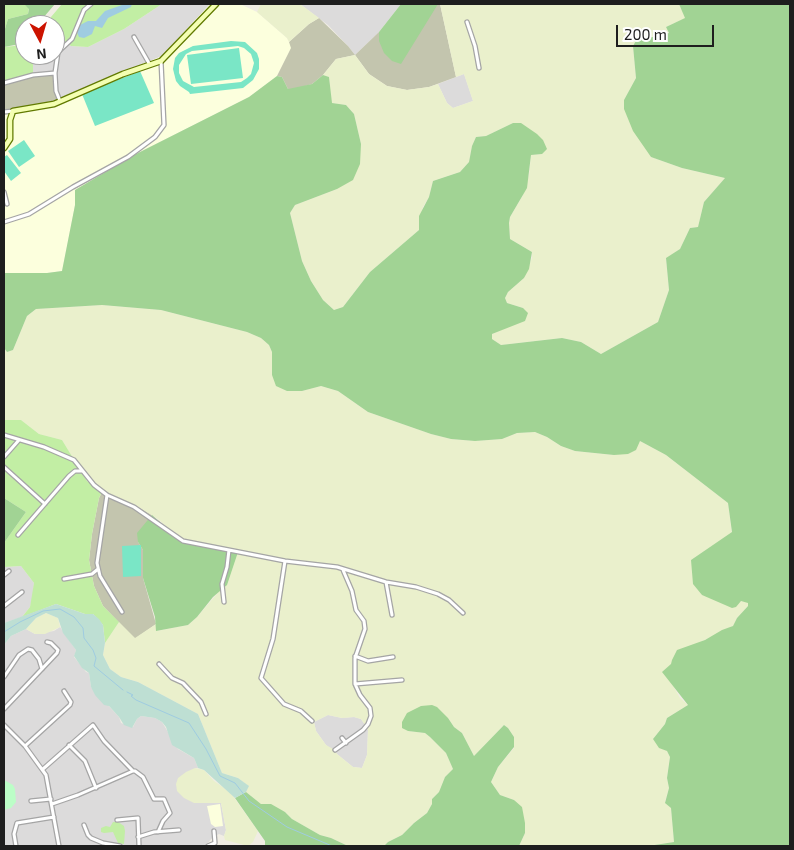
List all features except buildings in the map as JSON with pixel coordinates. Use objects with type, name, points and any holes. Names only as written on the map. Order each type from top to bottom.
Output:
[{"type":"street","points":[[60,101],[56,92],[55,73],[58,52],[72,39],[84,10],[91,4]]},
{"type":"street","points":[[4,112],[47,106],[122,74],[161,61],[216,4]]},
{"type":"street","points":[[467,22],[476,46],[478,68]]},
{"type":"street","points":[[134,37],[150,65]]},
{"type":"street","points":[[4,222],[29,214],[72,187],[133,154],[155,137],[162,129],[164,116],[161,61]]},
{"type":"street","points":[[4,83],[33,75],[55,73]]},
{"type":"street","points":[[4,148],[10,140],[10,120],[13,111]]},
{"type":"street","points":[[4,192],[7,204]]},
{"type":"street","points":[[4,435],[74,460],[97,488],[134,508],[183,541],[285,561],[320,564],[386,582],[410,586],[438,594],[463,613]]},
{"type":"street","points":[[4,457],[19,440]]},
{"type":"street","points":[[4,467],[45,504]]},
{"type":"street","points":[[18,534],[69,476],[76,471],[82,471]]},
{"type":"street","points":[[107,495],[98,551],[98,568],[100,576],[122,612]]},
{"type":"street","points":[[224,602],[222,584],[229,550]]},
{"type":"street","points":[[285,561],[273,639],[261,678],[284,704],[301,711],[312,721]]},
{"type":"street","points":[[64,579],[92,574],[98,568]]},
{"type":"street","points":[[336,748],[363,730],[371,716],[370,708],[360,695],[355,684],[355,656],[365,625],[356,610],[352,591],[343,569]]},
{"type":"street","points":[[4,575],[9,571]]},
{"type":"street","points":[[386,582],[392,615]]},
{"type":"street","points":[[4,606],[22,592]]},
{"type":"street","points":[[4,709],[58,652],[51,642],[47,642]]},
{"type":"street","points":[[4,677],[19,655],[28,649],[32,650],[39,659],[42,669]]},
{"type":"street","points":[[355,656],[368,661],[393,656]]},
{"type":"street","points":[[159,664],[172,678],[183,683],[201,702],[206,714]]},
{"type":"street","points":[[355,684],[402,680]]},
{"type":"street","points":[[25,746],[70,705],[71,702],[64,691]]},
{"type":"street","points":[[4,724],[43,769],[49,783],[59,846]]},
{"type":"street","points":[[43,769],[93,725],[104,742],[133,771],[142,777],[154,799],[164,799],[170,812],[158,832]]},
{"type":"street","points":[[342,738],[346,742]]},
{"type":"street","points":[[69,745],[85,761],[96,788]]},
{"type":"street","points":[[52,804],[96,788],[133,771]]},
{"type":"street","points":[[31,801],[51,799]]},
{"type":"street","points":[[16,846],[14,834],[17,823],[54,817]]},
{"type":"street","points":[[117,820],[138,818],[138,844],[135,846]]},
{"type":"street","points":[[84,824],[91,838],[103,843],[120,846]]},
{"type":"street","points":[[138,837],[158,832],[179,830]]},
{"type":"street","points":[[208,846],[215,843],[214,831]]},
{"type":"shaded area","points":[[125,4],[132,4],[131,7],[108,18],[102,28],[95,26],[92,34],[84,38],[79,37],[76,30],[80,25],[88,21],[96,21],[105,11]]},
{"type":"shaded area","points":[[162,4],[210,4],[162,56],[59,99],[33,75],[33,65],[65,65],[65,41],[71,46],[88,47],[124,29]]},
{"type":"shaded area","points":[[210,4],[240,4],[257,12],[287,38],[292,47],[277,76],[249,97],[136,154],[75,190],[75,205],[62,271],[4,273],[4,110],[53,101],[162,56]]},
{"type":"shaded area","points":[[261,4],[300,4],[319,18],[309,24],[289,42],[287,38],[257,12]]},
{"type":"shaded area","points":[[300,4],[401,4],[379,32],[355,55],[328,25]]},
{"type":"shaded area","points":[[440,4],[456,77],[429,87],[407,90],[387,86],[369,74],[355,55],[379,32],[379,41]]},
{"type":"shaded area","points":[[440,4],[679,4],[686,18],[666,27],[669,33],[657,37],[638,37],[633,46],[636,78],[624,100],[651,157],[682,168],[725,178],[704,202],[698,227],[690,228],[680,249],[666,259],[669,290],[658,322],[601,354],[581,342],[562,338],[501,345],[492,339],[492,334],[503,329],[523,308],[507,303],[505,298],[508,292],[524,278],[532,258],[532,252],[510,239],[509,223],[510,217],[522,197],[529,175],[531,155],[542,154],[513,123],[486,136],[476,137],[469,162],[460,172],[433,181],[429,197],[423,207],[419,230],[370,272],[343,307],[334,310],[323,300],[311,281],[302,261],[290,213],[295,205],[337,189],[361,144],[354,114],[346,105],[331,103],[329,77],[323,75],[336,59],[355,55],[369,74],[387,86],[407,90],[438,84],[447,103],[453,108],[473,101],[464,74],[456,77]]},
{"type":"shaded area","points":[[319,18],[355,55],[336,59],[323,75],[312,84],[295,89],[288,89],[282,77],[277,76],[291,48],[289,42],[309,24]]},
{"type":"shaded area","points":[[55,74],[55,86],[59,99],[4,110],[4,83],[33,75]]},
{"type":"shaded area","points":[[464,74],[473,101],[453,108],[447,103],[438,84]]},
{"type":"shaded area","points":[[102,305],[161,310],[247,332],[261,338],[269,345],[272,352],[272,375],[302,391],[321,386],[338,391],[368,412],[451,439],[475,441],[502,439],[517,433],[535,432],[575,451],[614,455],[640,441],[666,455],[728,503],[732,533],[691,560],[702,595],[737,603],[741,601],[748,602],[748,606],[737,618],[733,626],[701,642],[672,664],[670,680],[680,698],[688,705],[667,718],[665,724],[653,739],[667,751],[670,757],[667,778],[669,788],[665,802],[671,808],[674,842],[648,846],[519,846],[525,833],[525,823],[514,800],[500,795],[491,782],[498,767],[514,748],[514,737],[504,725],[474,756],[462,733],[454,727],[448,718],[408,731],[425,733],[430,737],[446,753],[453,769],[445,777],[439,792],[432,799],[432,804],[427,813],[402,835],[384,846],[348,846],[320,835],[292,819],[285,812],[261,804],[246,792],[248,786],[238,778],[222,773],[198,714],[138,682],[121,677],[110,669],[103,655],[105,643],[119,622],[135,638],[156,624],[157,631],[188,625],[222,588],[182,541],[158,519],[140,508],[122,502],[87,481],[62,440],[39,434],[21,420],[4,420],[4,348],[7,352],[13,350],[27,316],[36,309]],"holes":[[[328,715],[342,718],[354,717],[361,719],[368,730],[367,755],[362,768],[353,767],[337,754],[335,750],[326,745],[316,731],[314,722]]]},
{"type":"shaded area","points":[[102,492],[152,515],[138,542],[143,550],[143,578],[156,624],[135,639],[103,606],[94,586],[89,560],[92,534],[99,498]]},
{"type":"shaded area","points":[[21,566],[34,583],[30,607],[22,617],[4,623],[4,567]]},
{"type":"shaded area","points":[[56,604],[85,614],[93,614],[99,619],[103,625],[105,643],[103,655],[110,669],[121,677],[138,682],[198,714],[222,773],[238,778],[249,786],[246,792],[235,798],[204,770],[198,768],[194,758],[172,745],[166,727],[155,718],[141,716],[132,728],[124,725],[109,706],[104,705],[95,695],[91,687],[89,673],[82,668],[74,656],[76,650],[63,633],[58,618],[46,613],[36,618],[26,629],[11,636],[4,645],[4,623]]},
{"type":"shaded area","points":[[46,613],[58,618],[60,627],[45,634],[35,634],[26,629],[36,618]]},
{"type":"shaded area","points":[[60,627],[76,650],[74,657],[86,672],[89,673],[91,687],[119,717],[121,723],[133,727],[141,716],[155,718],[162,722],[178,749],[194,758],[198,768],[195,768],[194,803],[221,803],[226,830],[224,836],[219,834],[213,837],[205,846],[4,846],[4,645],[11,636],[26,629],[35,634],[54,631]]},
{"type":"shaded area","points":[[328,715],[342,718],[354,717],[361,719],[365,725],[368,730],[367,755],[362,768],[353,767],[326,745],[316,731],[314,722]]},
{"type":"shaded area","points":[[195,768],[204,770],[214,781],[230,792],[258,831],[253,842],[248,846],[225,840],[226,830],[221,803],[194,803],[184,798],[177,791],[176,784],[178,778]]},
{"type":"shaded area","points":[[220,804],[223,826],[215,827],[211,824],[207,806]]},
{"type":"green space","points":[[4,4],[24,4],[29,8],[28,14],[15,15],[15,17],[8,19],[4,32]]},
{"type":"green space","points":[[24,4],[55,4],[46,15],[24,15],[28,14],[29,9]]},
{"type":"green space","points":[[62,4],[162,4],[124,29],[88,47],[71,46],[65,41],[65,15],[53,15]]},
{"type":"green space","points":[[401,4],[438,4],[401,64],[392,61],[384,53],[379,41],[379,32]]},
{"type":"green space","points":[[679,4],[790,4],[790,846],[648,846],[674,842],[671,808],[665,803],[669,788],[667,778],[670,757],[667,751],[659,748],[653,739],[665,724],[667,718],[688,705],[662,672],[671,664],[677,650],[705,640],[733,626],[737,618],[748,606],[748,603],[741,601],[736,607],[732,608],[702,595],[693,584],[691,560],[732,532],[728,503],[666,455],[640,441],[636,450],[628,454],[614,455],[575,451],[535,432],[517,433],[502,439],[475,441],[451,439],[431,434],[368,412],[338,391],[321,386],[302,391],[287,391],[276,386],[272,375],[272,352],[269,345],[261,338],[247,332],[161,310],[102,305],[36,309],[27,316],[13,350],[7,352],[4,348],[4,273],[62,271],[75,205],[75,190],[136,154],[249,97],[277,76],[282,77],[288,89],[312,84],[323,75],[329,77],[332,103],[346,105],[354,114],[361,144],[360,164],[353,180],[337,189],[295,205],[290,213],[302,261],[311,281],[323,300],[334,310],[343,307],[370,272],[419,230],[419,216],[429,197],[433,181],[460,172],[469,162],[476,137],[486,136],[513,123],[521,123],[543,140],[547,149],[542,154],[531,155],[527,188],[510,217],[509,223],[510,239],[532,252],[529,269],[524,278],[508,292],[505,298],[507,303],[523,308],[528,313],[525,321],[492,334],[492,339],[501,345],[562,338],[581,342],[601,354],[658,322],[669,290],[666,258],[680,249],[690,228],[698,227],[704,202],[725,178],[682,168],[651,157],[633,131],[624,109],[624,100],[636,78],[633,46],[638,37],[657,37],[669,33],[666,27],[685,18]]},
{"type":"green space","points":[[15,17],[15,45],[4,47],[4,32],[8,19]]},
{"type":"green space","points":[[231,41],[245,42],[257,53],[259,69],[253,80],[243,88],[190,94],[176,81],[173,69],[175,58],[179,53],[193,46]],"holes":[[[238,46],[251,54],[254,63],[251,74],[241,82],[194,87],[183,81],[179,73],[179,65],[186,54],[192,51]]]},
{"type":"green space","points":[[14,46],[15,65],[33,65],[33,75],[4,83],[4,47]]},
{"type":"green space","points":[[239,48],[243,78],[191,84],[187,55]]},
{"type":"green space","points":[[140,71],[154,103],[95,126],[82,94]]},
{"type":"green space","points":[[24,140],[35,156],[19,167],[8,151]]},
{"type":"green space","points":[[7,155],[21,173],[11,181],[4,171],[4,157]]},
{"type":"green space","points":[[4,420],[21,420],[39,434],[62,440],[87,481],[102,492],[99,498],[92,534],[89,560],[94,586],[103,606],[119,622],[105,643],[103,625],[93,614],[85,614],[56,604],[22,617],[30,607],[34,583],[21,566],[4,567],[4,543],[26,512],[4,498]]},
{"type":"green space","points":[[4,498],[26,512],[4,543]]},
{"type":"green space","points":[[152,515],[182,541],[238,552],[227,585],[213,597],[197,617],[188,625],[156,631],[155,617],[143,578],[143,550],[138,542],[137,533]]},
{"type":"green space","points":[[141,545],[141,576],[123,577],[122,546]]},
{"type":"green space","points":[[432,705],[437,707],[454,727],[462,733],[474,756],[504,725],[514,737],[514,747],[498,767],[491,782],[500,795],[514,800],[522,807],[525,833],[519,846],[384,846],[402,835],[427,813],[432,804],[432,799],[439,792],[445,777],[453,769],[446,753],[430,737],[425,733],[408,731],[402,728],[402,722],[407,713],[421,706]]},
{"type":"green space","points":[[4,780],[13,785],[16,802],[11,808],[4,810]]},
{"type":"green space","points":[[246,792],[261,804],[271,804],[320,835],[348,846],[265,846],[265,841],[235,798]]},
{"type":"green space","points":[[113,822],[118,822],[124,826],[124,844],[118,843],[113,832],[101,832],[101,828],[110,827]]},
{"type":"waterway","points":[[4,632],[43,611],[60,609],[74,617],[83,628],[84,638],[93,650],[96,658],[94,666],[123,690]]},
{"type":"waterway","points":[[127,692],[133,695],[131,696],[136,700],[189,723],[206,749],[220,776],[235,783],[249,801],[287,827],[332,846]]}]
